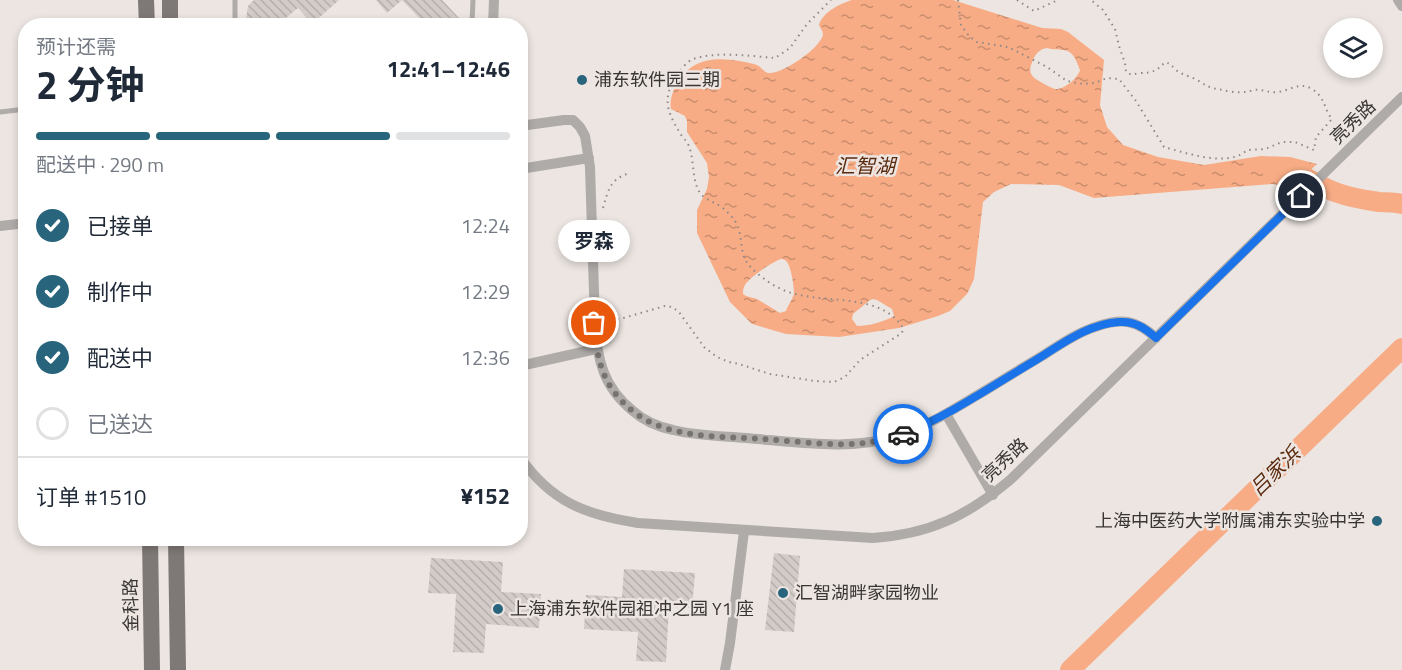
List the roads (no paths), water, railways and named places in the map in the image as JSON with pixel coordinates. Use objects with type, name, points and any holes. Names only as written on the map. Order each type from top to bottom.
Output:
[{"type":"main road","points":[[146,0],[147,18]]},
{"type":"main road","points":[[170,0],[170,18]]},
{"type":"main road","name":"金科路","points":[[150,546],[152,670]]},
{"type":"main road","points":[[176,546],[178,670]]},
{"type":"street","points":[[493,18],[494,0]]},
{"type":"street","points":[[1398,0],[1402,6]]},
{"type":"street","name":"亮秀路","points":[[528,466],[542,483],[563,500],[602,516],[638,523],[854,538],[890,537],[913,533],[951,520],[993,495],[1010,480],[1402,98]]},
{"type":"street","points":[[528,125],[573,120],[585,136],[589,158],[596,349],[600,364],[606,379],[623,402],[645,420],[675,431],[802,442],[853,444],[870,442],[902,435],[946,414],[1058,346],[1095,327],[1131,322],[1146,329],[1156,338]]},
{"type":"street","points":[[528,168],[589,158]]},
{"type":"street","points":[[0,226],[18,224]]},
{"type":"street","points":[[528,364],[596,349]]},
{"type":"street","points":[[946,414],[993,495]]},
{"type":"street","points":[[725,670],[744,531]]},
{"type":"lane","points":[[235,0],[236,18]]},
{"type":"lane","points":[[472,18],[473,0]]},
{"type":"lane","points":[[0,112],[18,110]]},
{"type":"water","name":"汇智湖","points":[[852,0],[953,0],[1042,28],[1061,29],[1068,32],[1104,60],[1100,105],[1107,127],[1123,145],[1158,157],[1204,165],[1261,156],[1290,157],[1317,164],[1292,187],[1272,184],[1094,198],[1059,185],[1011,184],[994,192],[983,202],[974,279],[967,294],[950,311],[899,328],[839,337],[786,334],[752,324],[730,302],[697,233],[697,210],[707,189],[709,177],[707,163],[687,132],[685,116],[671,109],[672,94],[678,82],[692,67],[714,59],[757,65],[768,73],[782,70],[816,46],[823,33],[819,25],[821,20],[832,9]],"holes":[[[1047,48],[1069,52],[1079,67],[1077,76],[1062,88],[1051,88],[1032,76],[1030,69],[1035,55]],[[783,259],[787,262],[794,290],[786,311],[780,313],[757,299],[743,294],[745,285],[751,278]],[[870,300],[877,300],[892,309],[894,316],[876,323],[857,326],[852,319],[853,314]]]},
{"type":"waterway","points":[[1277,170],[1302,175],[1330,190],[1348,196],[1402,204]]},
{"type":"waterway","name":"吕家浜","points":[[1070,670],[1402,348]]},
{"type":"place","name":"浦东软件园三期","points":[[582,80]]},
{"type":"place","name":"罗森","points":[[594,323]]},
{"type":"place","name":"上海中医药大学附属浦东实验中学","points":[[1377,521]]},
{"type":"place","name":"汇智湖畔家园物业","points":[[783,593]]},
{"type":"place","name":"上海浦东软件园祖冲之园 Y1 座","points":[[498,609]]}]
